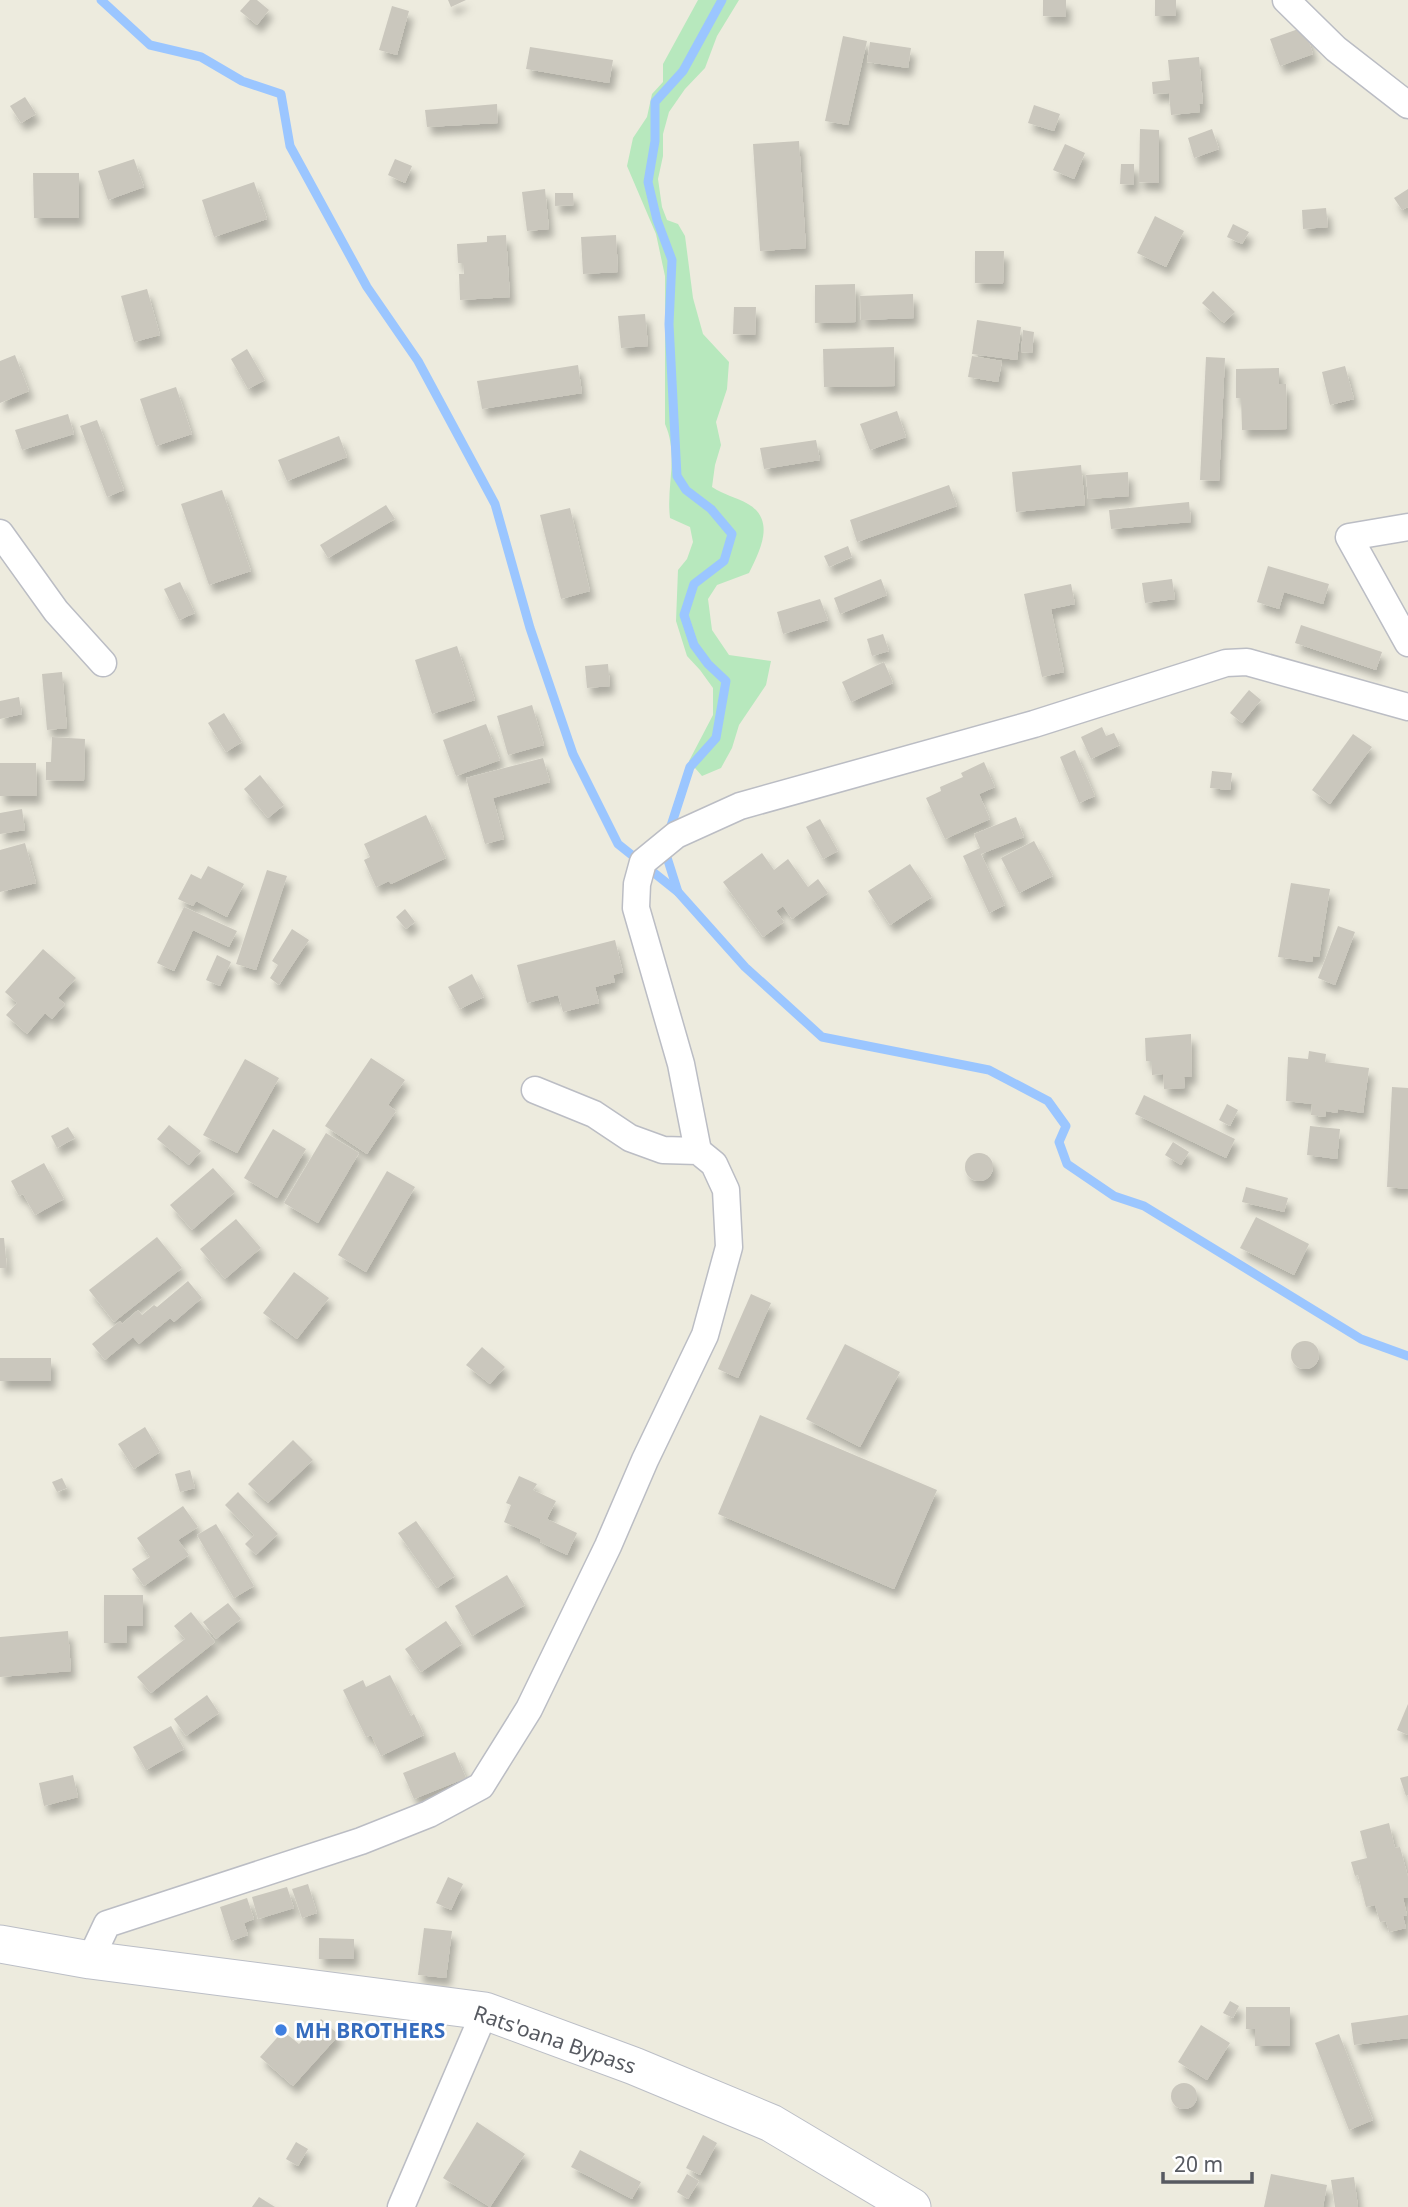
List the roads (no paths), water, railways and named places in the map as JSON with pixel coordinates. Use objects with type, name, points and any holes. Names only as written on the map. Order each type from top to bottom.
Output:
[{"type":"street","points":[[1286,0],[1336,49],[1408,105]]},
{"type":"street","points":[[1408,527],[1349,537],[1408,643]]},
{"type":"street","points":[[0,533],[56,611],[103,663]]},
{"type":"street","points":[[698,1151],[681,1064],[636,908],[637,884],[643,862],[676,835],[740,806],[1034,724],[1226,663],[1247,662],[1408,707]]},
{"type":"street","points":[[90,1960],[107,1924],[361,1841],[429,1814],[481,1786],[529,1709],[705,1335],[729,1247],[726,1190],[714,1164],[698,1151],[663,1150],[630,1138],[594,1114],[535,1090]]},
{"type":"street","name":"Rats'oana Bypass","points":[[0,1944],[90,1960],[485,2011],[634,2066],[771,2123],[912,2207]]},
{"type":"street","points":[[401,2207],[485,2011]]},
{"type":"waterway","points":[[101,0],[150,45],[201,57],[242,81],[281,94],[290,146],[367,287],[418,361],[495,504],[530,628],[573,754],[618,844],[678,892],[745,967],[822,1037],[989,1070],[1048,1101],[1066,1126],[1059,1142],[1067,1164],[1114,1196],[1144,1206],[1361,1339],[1408,1356]]},
{"type":"waterway","points":[[669,832],[690,767],[716,738],[726,681],[708,664],[694,645],[684,615],[694,584],[724,561],[732,534],[711,509],[686,490],[677,476],[669,324],[672,260],[657,220],[648,182],[655,141],[655,102],[683,71],[722,0]]},
{"type":"waterway","points":[[664,848],[678,892]]},
{"type":"place","name":"MH BROTHERS","points":[[281,2030]]}]
